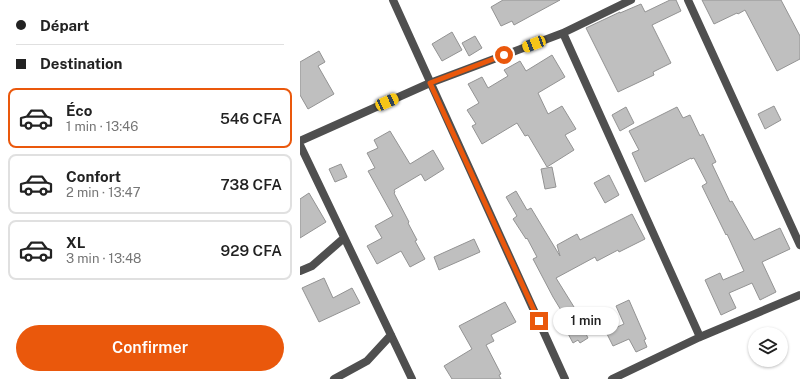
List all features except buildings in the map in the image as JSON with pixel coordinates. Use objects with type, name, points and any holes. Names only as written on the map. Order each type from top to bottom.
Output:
[{"type":"street","points":[[392,0],[565,379]]},
{"type":"street","points":[[300,141],[430,83],[563,33],[631,0]]},
{"type":"street","points":[[688,0],[800,244]]},
{"type":"street","points":[[563,33],[700,337]]},
{"type":"street","points":[[300,145],[412,379]]},
{"type":"street","points":[[300,272],[312,266],[344,238]]},
{"type":"street","points":[[612,379],[700,337],[800,295]]},
{"type":"street","points":[[334,379],[367,361],[391,335]]},
{"type":"route","points":[[504,55],[430,83],[539,321]]}]
